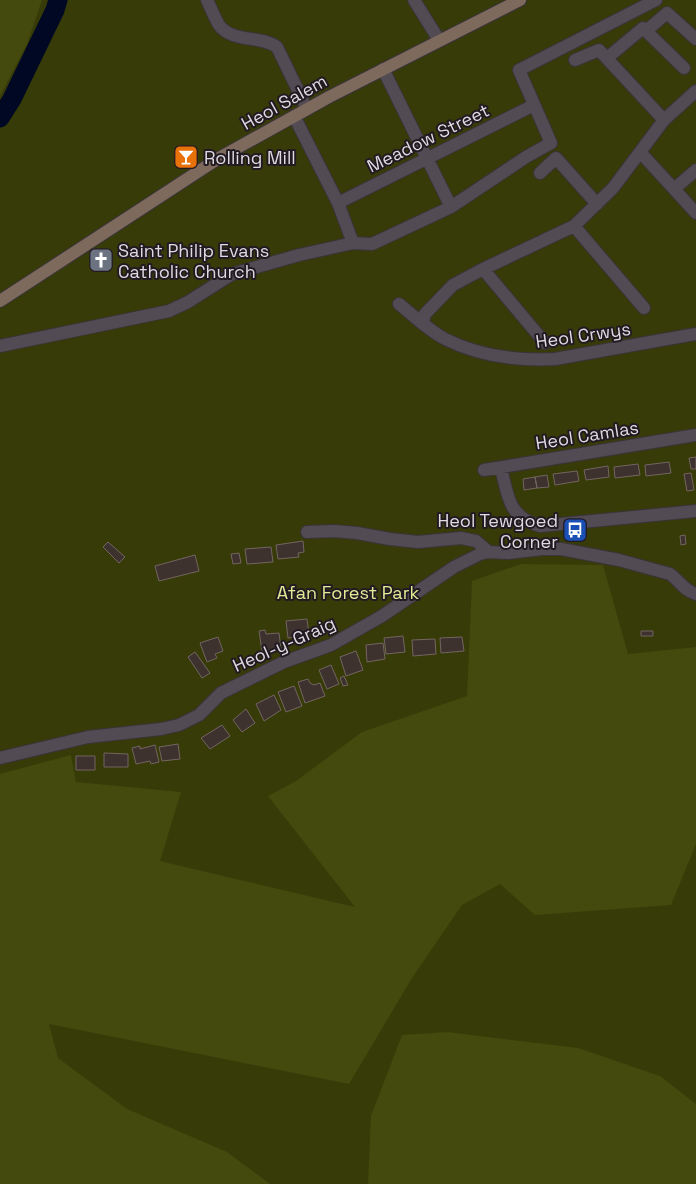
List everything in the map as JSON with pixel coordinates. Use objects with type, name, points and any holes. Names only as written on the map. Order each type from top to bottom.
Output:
[{"type":"main road","name":"Heol Salem","points":[[0,301],[219,158],[383,69],[520,0]]},
{"type":"street","points":[[207,0],[220,26],[226,32],[272,43],[277,48],[307,109]]},
{"type":"street","points":[[414,0],[439,40]]},
{"type":"street","points":[[0,346],[107,322],[170,311],[232,274],[299,255],[353,243],[372,244],[451,207],[551,143],[518,70],[656,0]]},
{"type":"street","points":[[646,31],[667,13],[696,40]]},
{"type":"street","points":[[607,58],[643,28],[684,68]]},
{"type":"street","points":[[575,60],[599,50],[664,120]]},
{"type":"street","points":[[383,69],[451,207]]},
{"type":"street","points":[[423,323],[425,314],[453,284],[574,226],[618,181],[664,120],[696,91]]},
{"type":"street","name":"Meadow Street","points":[[338,203],[534,105]]},
{"type":"street","points":[[294,116],[338,203],[353,243]]},
{"type":"street","points":[[640,152],[696,213]]},
{"type":"street","points":[[540,173],[556,158],[597,204]]},
{"type":"street","points":[[674,189],[696,170]]},
{"type":"street","points":[[574,226],[644,308]]},
{"type":"street","points":[[483,269],[544,343]]},
{"type":"street","name":"Heol Crwys","points":[[399,304],[445,339],[465,348],[494,355],[532,360],[555,359],[696,334]]},
{"type":"street","name":"Heol Camlas","points":[[484,470],[696,435]]},
{"type":"street","points":[[501,468],[508,497],[519,517],[540,526],[696,511]]},
{"type":"street","points":[[307,532],[334,531],[357,533],[418,542],[462,538],[476,541],[489,552]]},
{"type":"street","name":"Heol-y-Graig","points":[[0,758],[88,737],[179,725],[199,715],[221,693],[284,662],[331,645],[382,616],[454,567],[470,558],[489,552],[508,553],[542,548],[561,549],[619,560],[670,574],[691,593]]},
{"type":"green space","name":"Afan Forest Park","points":[[0,0],[696,0],[696,1184],[0,1184]]},
{"type":"green space","points":[[0,0],[42,0],[27,44],[0,96]]},
{"type":"green space","points":[[521,564],[603,565],[628,654],[696,647],[696,844],[671,905],[535,915],[500,884],[462,905],[412,978],[349,1084],[49,1024],[58,1058],[127,1109],[227,1152],[270,1184],[0,1184],[0,774],[71,755],[76,782],[181,792],[160,861],[355,907],[268,796],[296,781],[362,732],[467,696],[472,581]]},
{"type":"green space","points":[[447,1032],[578,1048],[660,1076],[696,1104],[696,1184],[368,1184],[371,1116],[402,1035]]},
{"type":"building","points":[[696,457],[696,469],[691,469],[689,458]]},
{"type":"building","points":[[669,462],[671,473],[646,476],[645,465]]},
{"type":"building","points":[[638,464],[640,475],[615,478],[614,467]]},
{"type":"building","points":[[608,466],[609,477],[586,480],[584,470]]},
{"type":"building","points":[[577,471],[579,481],[555,485],[553,474]]},
{"type":"building","points":[[691,473],[694,490],[687,491],[684,474]]},
{"type":"building","points":[[547,475],[549,487],[537,488],[535,477]]},
{"type":"building","points":[[535,477],[537,488],[524,490],[523,479]]},
{"type":"building","points":[[685,535],[686,544],[681,545],[680,536]]},
{"type":"building","points":[[303,541],[304,552],[298,553],[299,557],[278,559],[276,545]]},
{"type":"building","points":[[108,542],[125,557],[119,563],[103,547]]},
{"type":"building","points":[[271,547],[273,562],[247,564],[245,549]]},
{"type":"building","points":[[239,553],[241,563],[233,564],[231,554]]},
{"type":"building","points":[[195,555],[199,571],[159,581],[155,566]]},
{"type":"building","points":[[307,619],[309,635],[304,636],[305,639],[296,640],[295,637],[288,638],[286,621]]},
{"type":"building","points":[[265,630],[266,634],[279,633],[281,649],[262,651],[259,631]]},
{"type":"building","points":[[641,631],[653,631],[653,636],[641,636]]},
{"type":"building","points":[[403,636],[405,652],[386,654],[384,638]]},
{"type":"building","points":[[218,637],[223,651],[215,654],[217,658],[207,662],[200,643]]},
{"type":"building","points":[[462,637],[464,651],[441,653],[440,638]]},
{"type":"building","points":[[435,639],[436,654],[413,656],[412,640]]},
{"type":"building","points":[[383,643],[385,659],[367,662],[366,645]]},
{"type":"building","points":[[356,651],[363,670],[346,676],[340,657]]},
{"type":"building","points":[[195,652],[210,673],[202,678],[188,657]]},
{"type":"building","points":[[331,665],[339,684],[327,689],[319,670]]},
{"type":"building","points":[[344,676],[348,685],[343,686],[340,678]]},
{"type":"building","points":[[308,679],[314,685],[320,683],[325,696],[305,703],[298,682]]},
{"type":"building","points":[[294,686],[302,706],[286,712],[278,692]]},
{"type":"building","points":[[274,695],[281,710],[264,721],[256,704]]},
{"type":"building","points":[[246,709],[255,723],[242,732],[233,720]]},
{"type":"building","points":[[222,725],[230,736],[210,749],[201,738]]},
{"type":"building","points":[[178,744],[180,759],[162,761],[159,747]]},
{"type":"building","points":[[155,745],[159,762],[151,764],[150,761],[136,764],[132,748],[140,746],[140,749]]},
{"type":"building","points":[[104,753],[128,754],[128,767],[104,767]]},
{"type":"building","points":[[76,756],[95,756],[95,770],[76,770]]},
{"type":"waterway","points":[[0,118],[12,99],[58,0]]},
{"type":"place","name":"Rolling Mill","points":[[186,157]]},
{"type":"place","name":"Saint Philip Evans Catholic Church","points":[[101,260]]},
{"type":"place","name":"Heol Tewgoed Corner","points":[[575,530]]}]
